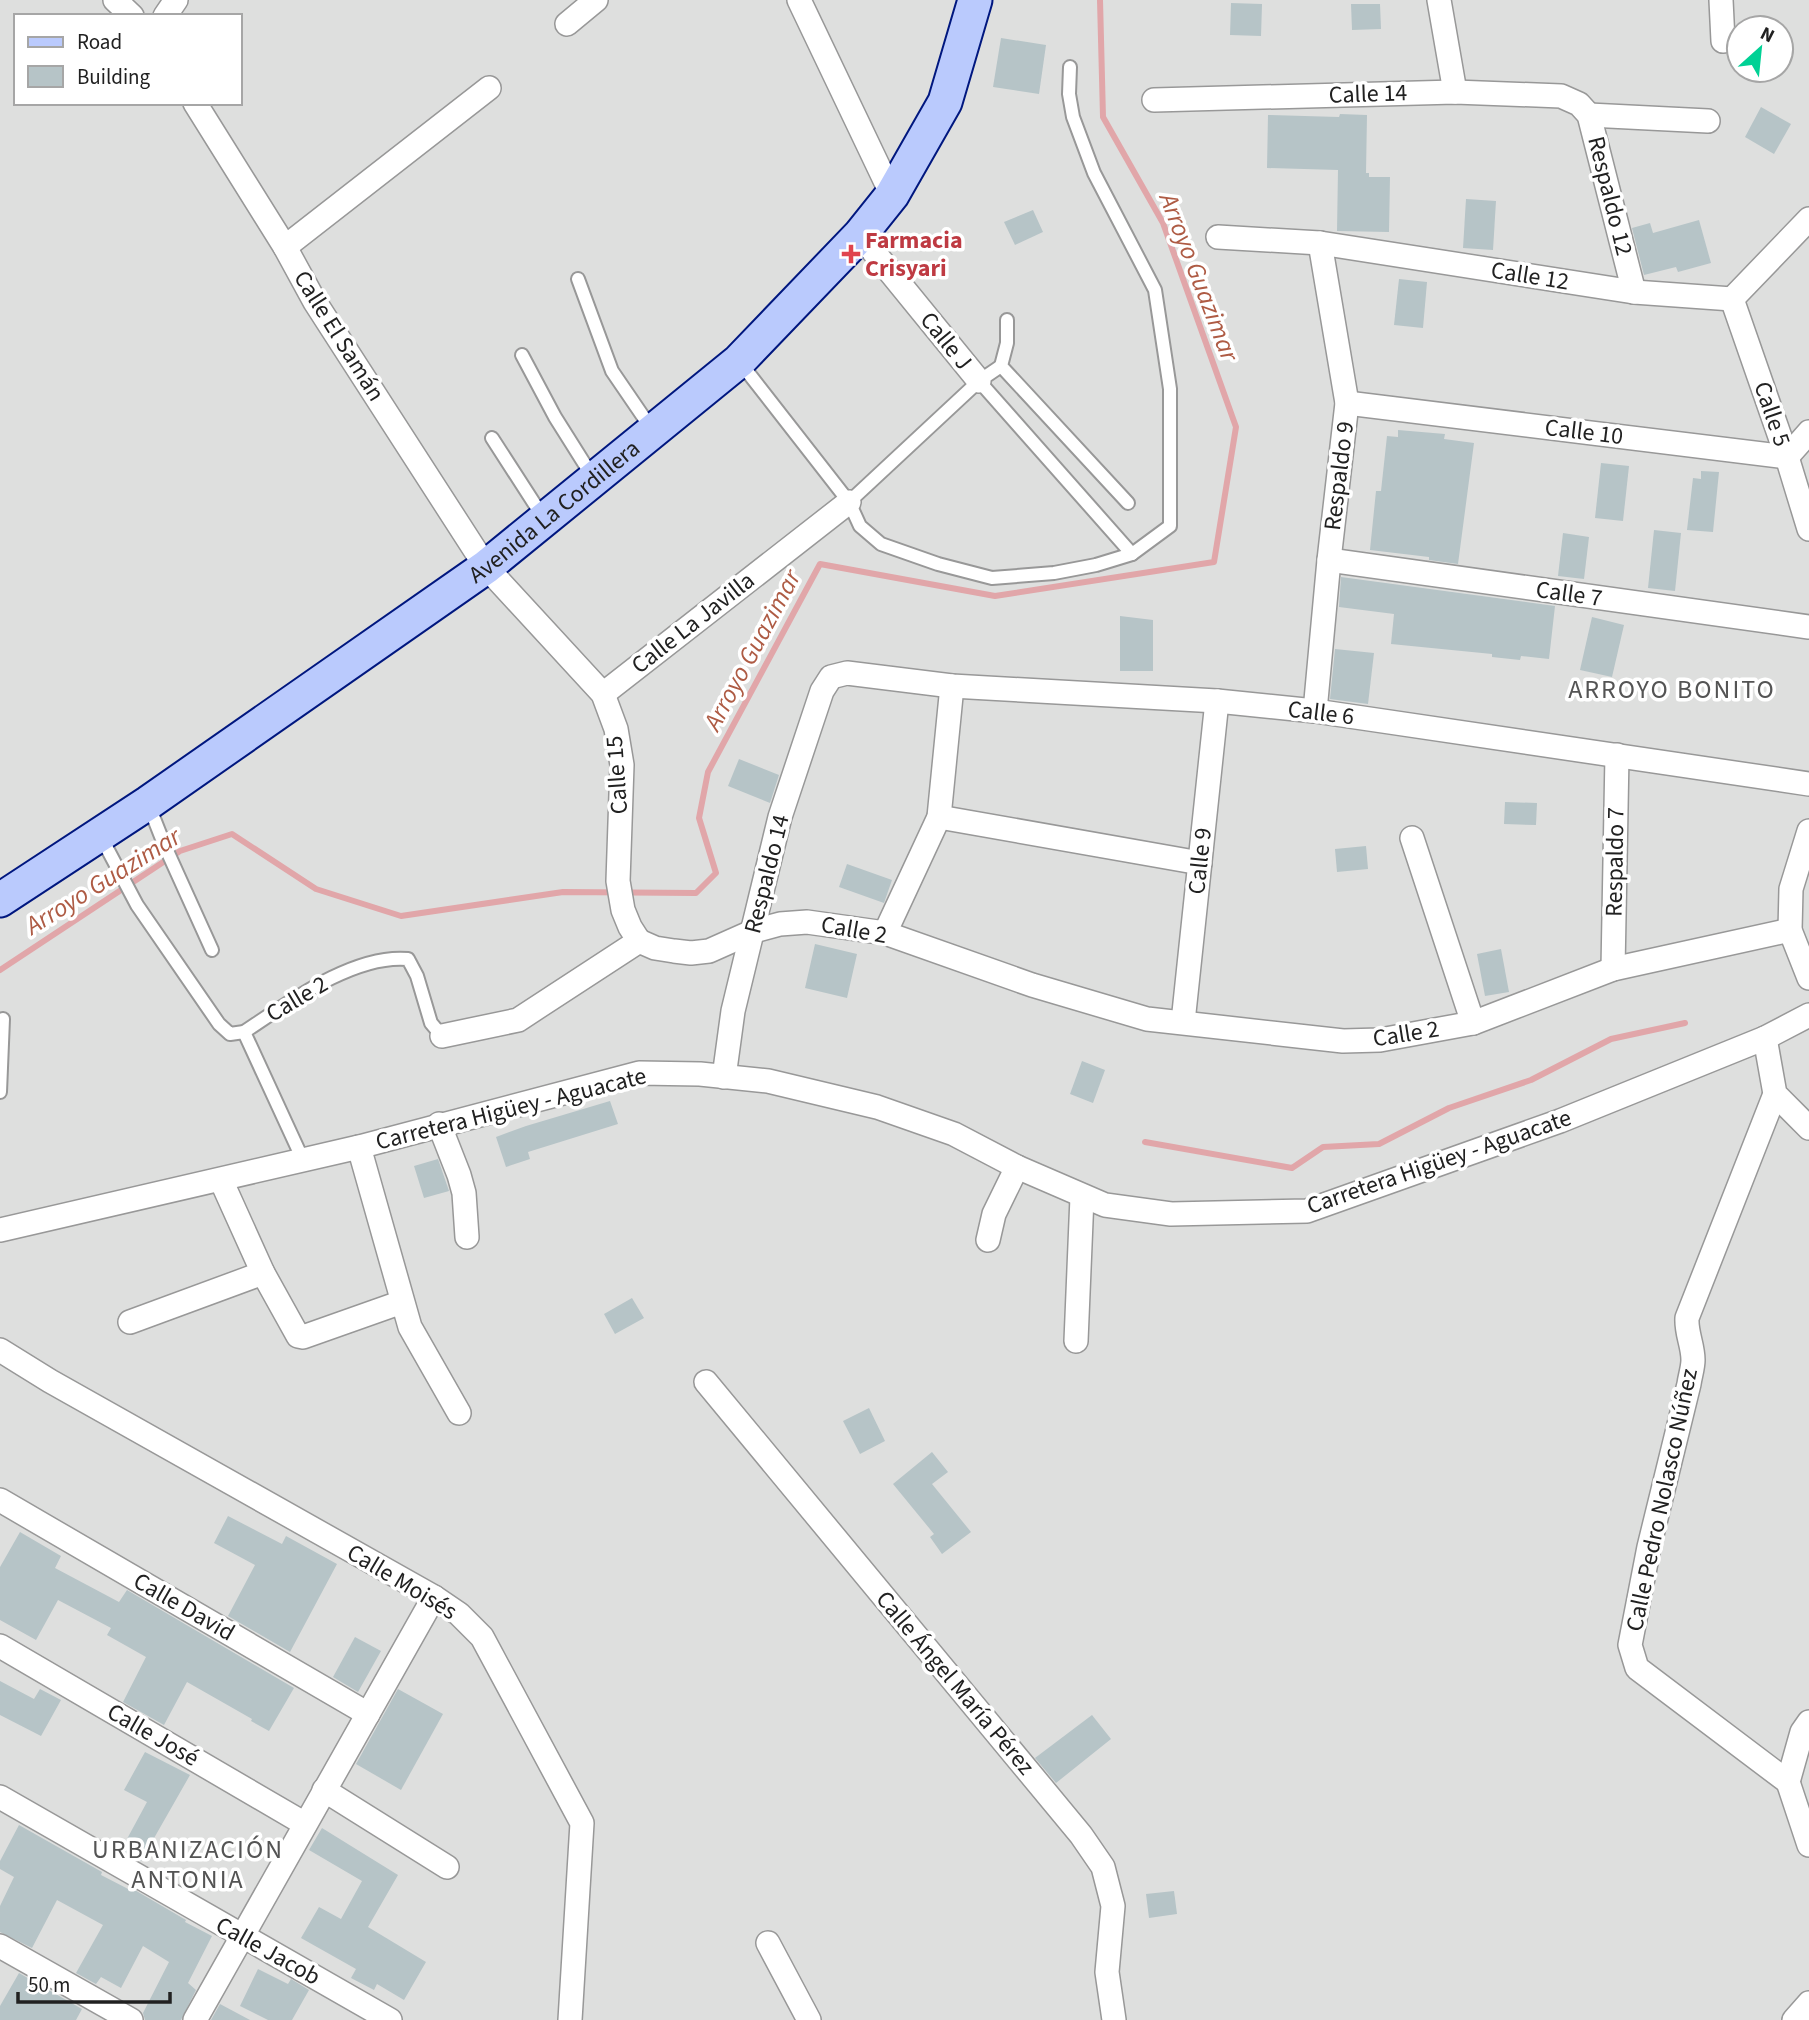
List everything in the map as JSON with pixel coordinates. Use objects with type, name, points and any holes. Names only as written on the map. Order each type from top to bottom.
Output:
[{"type":"main road","name":"Avenida La Cordillera","points":[[0,900],[148,803],[486,567],[739,361],[860,235],[892,195],[945,102],[975,0]]},
{"type":"street","points":[[115,0],[130,14]]},
{"type":"street","points":[[567,24],[596,0]]},
{"type":"street","points":[[799,0],[892,195]]},
{"type":"street","points":[[1439,0],[1455,92]]},
{"type":"street","points":[[1721,0],[1723,41]]},
{"type":"street","points":[[285,247],[489,89]]},
{"type":"street","name":"Calle 14","points":[[1154,100],[1455,92],[1561,96],[1584,109],[1708,121]]},
{"type":"street","name":"Calle El Samán","points":[[196,105],[285,247],[315,302],[486,567]]},
{"type":"street","name":"Respaldo 12","points":[[1584,109],[1634,292]]},
{"type":"street","points":[[1732,299],[1809,219]]},
{"type":"street","name":"Calle J","points":[[860,235],[979,382]]},
{"type":"street","name":"Calle 12","points":[[1218,237],[1320,243],[1634,292],[1732,299]]},
{"type":"street","name":"Respaldo 9","points":[[1315,711],[1347,404],[1320,243]]},
{"type":"street","name":"Calle 5","points":[[1732,299],[1809,528]]},
{"type":"street","name":"Calle 10","points":[[1347,404],[1787,457]]},
{"type":"street","points":[[1787,457],[1809,432]]},
{"type":"street","name":"Calle La Javilla","points":[[603,694],[849,502]]},
{"type":"street","name":"Calle 7","points":[[1329,560],[1809,627]]},
{"type":"street","name":"Calle 15","points":[[486,567],[603,694],[616,729],[622,765],[618,881],[623,910],[629,927],[639,942]]},
{"type":"street","name":"Calle 6","points":[[831,677],[847,673],[952,686],[1217,701],[1315,711],[1809,784]]},
{"type":"street","name":"Respaldo 14","points":[[724,1076],[733,1011],[780,817],[822,691],[831,677]]},
{"type":"street","points":[[885,933],[939,817],[952,686]]},
{"type":"street","name":"Calle 9","points":[[1183,1022],[1217,701]]},
{"type":"street","name":"Respaldo 7","points":[[1613,969],[1616,755]]},
{"type":"street","points":[[939,817],[1200,863]]},
{"type":"street","points":[[1809,831],[1791,889],[1790,930],[1809,978]]},
{"type":"street","points":[[1412,838],[1473,1023]]},
{"type":"street","name":"Calle 2","points":[[442,1036],[518,1020],[639,942],[655,948],[691,953],[709,951],[780,923],[807,922],[885,933],[1031,985],[1147,1019],[1343,1041],[1380,1040],[1473,1023],[1613,969],[1790,930]]},
{"type":"street","name":"Carretera Higüey - Aguacate","points":[[0,1230],[359,1147],[639,1073],[724,1076],[768,1081],[877,1107],[954,1134],[1017,1167],[1083,1198],[1105,1205],[1171,1214],[1307,1211],[1560,1121],[1765,1038],[1809,1016]]},
{"type":"street","points":[[1765,1038],[1775,1094],[1809,1128]]},
{"type":"street","name":"Calle Pedro Nolasco Núñez","points":[[1775,1094],[1687,1318],[1686,1333],[1692,1345],[1693,1360],[1689,1384],[1649,1547],[1630,1645],[1637,1668],[1788,1782]]},
{"type":"street","points":[[439,1124],[461,1184],[467,1237]]},
{"type":"street","points":[[359,1147],[410,1327],[460,1413]]},
{"type":"street","points":[[988,1240],[994,1214],[1017,1167]]},
{"type":"street","points":[[222,1180],[263,1273],[295,1333],[303,1337],[402,1302]]},
{"type":"street","points":[[1076,1341],[1083,1198]]},
{"type":"street","points":[[130,1322],[263,1273]]},
{"type":"street","name":"Calle Moisés","points":[[0,1350],[50,1381],[433,1597],[459,1614],[482,1637],[582,1822],[569,2020]]},
{"type":"street","name":"Calle Ángel María Pérez","points":[[706,1382],[1081,1835],[1103,1867],[1113,1906],[1108,1972],[1114,2020]]},
{"type":"street","name":"Calle David","points":[[0,1500],[368,1714]]},
{"type":"street","points":[[195,2020],[433,1597]]},
{"type":"street","name":"Calle José","points":[[0,1646],[305,1824]]},
{"type":"street","points":[[1809,1722],[1802,1732],[1788,1782],[1809,1845]]},
{"type":"street","points":[[324,1790],[447,1867]]},
{"type":"street","name":"Calle Jacob","points":[[0,1797],[390,2020]]},
{"type":"street","points":[[768,1943],[809,2020]]},
{"type":"street","points":[[0,1945],[131,2020]]},
{"type":"street","points":[[1794,2020],[1809,2003]]},
{"type":"lane","points":[[739,361],[849,502],[860,526],[881,544],[938,564],[992,578],[1054,573],[1132,554],[1170,526],[1170,389],[1155,290],[1094,173],[1073,117],[1069,94],[1070,67]]},
{"type":"lane","points":[[578,279],[612,371],[653,431]]},
{"type":"lane","points":[[849,502],[979,382],[1001,366],[1007,343],[1007,320]]},
{"type":"lane","points":[[522,355],[555,417],[594,479]]},
{"type":"lane","points":[[1001,366],[1128,503]]},
{"type":"lane","points":[[979,382],[1132,554]]},
{"type":"lane","points":[[492,438],[545,519]]},
{"type":"lane","points":[[148,803],[163,844],[212,950]]},
{"type":"lane","name":"Calle 2","points":[[100,834],[137,905],[219,1024],[230,1034],[244,1032],[328,978],[391,958],[408,959],[417,976],[431,1023],[442,1036]]},
{"type":"lane","points":[[0,1092],[3,1018]]},
{"type":"lane","points":[[244,1032],[303,1160]]},
{"type":"shaded area","points":[[0,0],[1809,0],[1809,2020],[0,2020]]},
{"type":"building","points":[[1231,3],[1262,4],[1261,36],[1230,35]]},
{"type":"building","points":[[1351,4],[1380,4],[1381,29],[1352,30]]},
{"type":"building","points":[[1001,38],[1046,45],[1039,94],[993,87]]},
{"type":"building","points":[[1761,107],[1791,124],[1774,154],[1745,137]]},
{"type":"building","points":[[1340,114],[1367,115],[1366,173],[1369,173],[1369,177],[1390,177],[1389,232],[1337,231],[1338,170],[1267,168],[1268,115],[1339,117]]},
{"type":"building","points":[[1466,199],[1496,201],[1493,250],[1463,248]]},
{"type":"building","points":[[1033,210],[1043,232],[1015,245],[1004,222]]},
{"type":"building","points":[[1699,220],[1711,263],[1678,272],[1676,267],[1644,275],[1632,228],[1650,223],[1653,233]]},
{"type":"building","points":[[1399,279],[1427,282],[1423,328],[1394,325]]},
{"type":"building","points":[[1398,430],[1445,434],[1444,439],[1474,443],[1458,564],[1429,560],[1429,557],[1370,550],[1376,491],[1381,491],[1387,436],[1398,437]]},
{"type":"building","points":[[1601,463],[1629,466],[1623,521],[1595,518]]},
{"type":"building","points":[[1701,471],[1719,472],[1713,532],[1687,530],[1693,478],[1701,479]]},
{"type":"building","points":[[1654,530],[1681,533],[1675,591],[1648,588]]},
{"type":"building","points":[[1563,533],[1589,537],[1584,579],[1558,576]]},
{"type":"building","points":[[1341,577],[1555,606],[1549,659],[1521,656],[1520,660],[1492,657],[1492,654],[1391,644],[1394,614],[1339,607]]},
{"type":"building","points":[[1120,616],[1153,620],[1153,671],[1120,671]]},
{"type":"building","points":[[1592,617],[1624,625],[1612,677],[1580,670]]},
{"type":"building","points":[[1335,649],[1374,653],[1368,704],[1330,699]]},
{"type":"building","points":[[739,759],[779,775],[770,803],[728,786]]},
{"type":"building","points":[[1505,802],[1537,803],[1536,825],[1504,824]]},
{"type":"building","points":[[1366,846],[1368,869],[1337,872],[1335,849]]},
{"type":"building","points":[[847,864],[892,880],[884,903],[839,887]]},
{"type":"building","points":[[815,944],[857,954],[847,998],[805,988]]},
{"type":"building","points":[[1501,949],[1509,992],[1485,996],[1477,954]]},
{"type":"building","points":[[1082,1061],[1105,1070],[1093,1103],[1070,1094]]},
{"type":"building","points":[[610,1101],[618,1124],[528,1152],[530,1159],[506,1167],[496,1137]]},
{"type":"building","points":[[438,1159],[449,1191],[424,1198],[414,1166]]},
{"type":"building","points":[[632,1298],[644,1318],[615,1334],[604,1314]]},
{"type":"building","points":[[869,1408],[885,1441],[860,1454],[843,1421]]},
{"type":"building","points":[[932,1452],[948,1472],[932,1484],[971,1532],[942,1554],[930,1537],[934,1534],[893,1484]]},
{"type":"building","points":[[228,1516],[282,1544],[286,1536],[337,1564],[290,1652],[228,1616],[255,1565],[214,1543]]},
{"type":"building","points":[[20,1532],[61,1556],[55,1568],[119,1602],[127,1590],[294,1688],[269,1731],[187,1682],[164,1725],[123,1702],[146,1657],[107,1635],[111,1628],[58,1600],[36,1640],[0,1620],[0,1567]]},
{"type":"building","points":[[355,1637],[381,1651],[358,1692],[333,1677]]},
{"type":"building","points":[[0,1681],[34,1699],[40,1689],[61,1700],[41,1736],[0,1715]]},
{"type":"building","points":[[398,1689],[443,1714],[401,1790],[356,1764]]},
{"type":"building","points":[[1092,1715],[1111,1739],[1056,1783],[1035,1758]]},
{"type":"building","points":[[145,1752],[190,1775],[141,1861],[121,1850],[147,1802],[124,1790]]},
{"type":"building","points":[[19,1825],[102,1872],[101,1875],[132,1891],[133,1889],[212,1936],[188,1983],[196,1990],[181,2020],[145,2020],[143,2013],[169,1962],[143,1946],[121,1988],[101,1977],[96,1984],[76,1973],[103,1925],[57,1900],[32,1948],[0,1932],[0,1906],[14,1877],[0,1869],[0,1861]]},
{"type":"building","points":[[322,1828],[398,1875],[368,1927],[426,1962],[404,2000],[377,1984],[374,1990],[351,1978],[356,1969],[301,1938],[319,1907],[341,1919],[362,1881],[309,1850]]},
{"type":"building","points":[[1174,1891],[1177,1914],[1149,1918],[1146,1894]]},
{"type":"building","points":[[258,1969],[288,1984],[291,1979],[309,1990],[292,2020],[268,2020],[240,2006]]},
{"type":"building","points":[[19,1973],[82,2009],[76,2020],[0,2020],[0,2006]]},
{"type":"building","points":[[220,2004],[250,2020],[211,2020]]},
{"type":"waterway","name":"Arroyo Guazimar","points":[[0,970],[180,851],[232,834],[316,889],[401,916],[563,892],[696,893],[716,873],[699,818],[708,772],[820,564],[995,596],[1214,562],[1236,427],[1163,223],[1103,117],[1100,0]]},
{"type":"waterway","points":[[1145,1142],[1292,1168],[1323,1147],[1379,1144],[1449,1108],[1531,1080],[1611,1039],[1685,1023]]},
{"type":"place","name":"Farmacia Crisyari","points":[[851,254]]},
{"type":"district","name":"ARROYO BONITO","points":[[1672,689]]},
{"type":"district","name":"URBANIZACIÓN ANTONIA","points":[[188,1864]]}]
